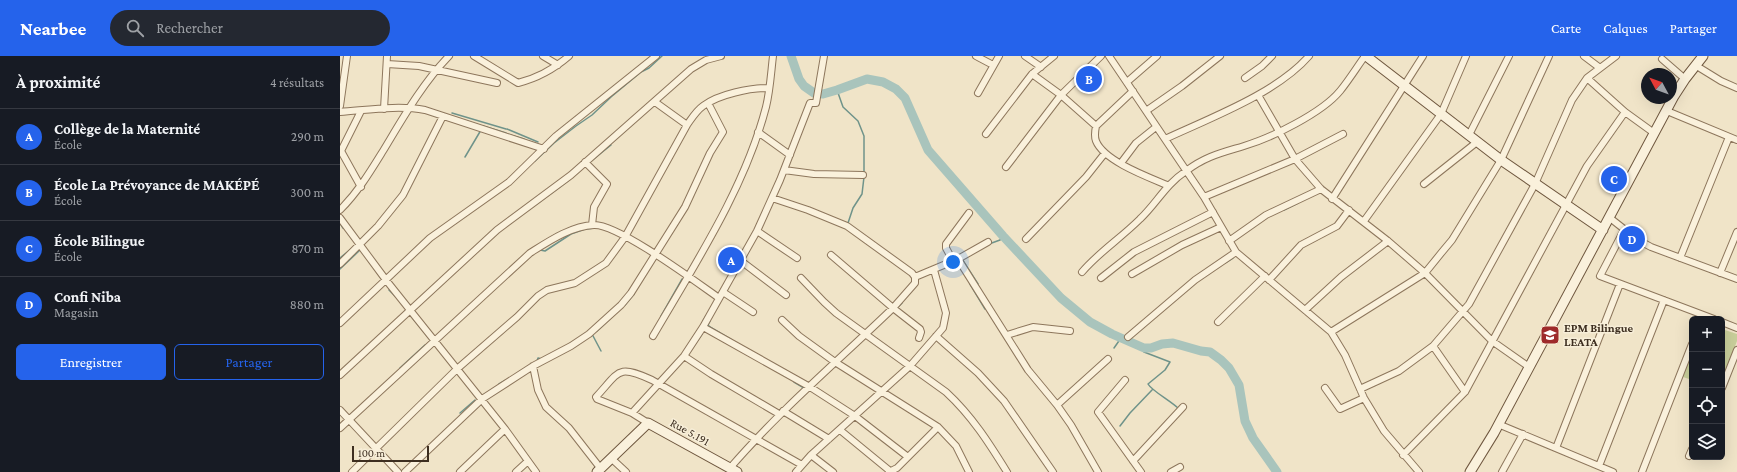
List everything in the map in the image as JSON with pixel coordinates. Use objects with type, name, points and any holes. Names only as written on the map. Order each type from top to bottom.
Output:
[{"type":"main road","points":[[1365,56],[1501,160],[1603,230]]},
{"type":"main road","points":[[1470,472],[1482,454],[1610,218],[1654,133],[1685,79],[1703,56]]},
{"type":"main road","points":[[599,470],[648,423]]},
{"type":"main road","name":"Rue 5.191","points":[[648,423],[734,470]]},
{"type":"street","points":[[340,106],[347,56]]},
{"type":"street","points":[[384,109],[387,56]]},
{"type":"street","points":[[340,210],[361,187],[409,108],[436,69],[449,56]]},
{"type":"street","points":[[474,56],[518,83],[534,79],[558,65],[569,56]]},
{"type":"street","points":[[543,56],[558,65]]},
{"type":"street","points":[[340,323],[430,238],[509,182],[556,136],[656,56]]},
{"type":"street","points":[[340,375],[497,230],[585,162],[691,69],[706,60],[721,56]]},
{"type":"street","points":[[653,336],[688,277],[729,202],[758,132],[766,106],[773,56]]},
{"type":"street","points":[[632,413],[684,356],[703,327],[757,231],[784,170],[810,103],[816,103],[824,56]]},
{"type":"street","points":[[976,56],[994,64]]},
{"type":"street","points":[[978,92],[999,56]]},
{"type":"street","points":[[1025,56],[1041,67]]},
{"type":"street","points":[[986,134],[1032,74],[1054,56]]},
{"type":"street","points":[[1006,167],[1061,95],[1101,56]]},
{"type":"street","points":[[1109,56],[1204,197],[1236,252],[1330,332],[1345,355],[1364,398],[1384,431],[1419,472]]},
{"type":"street","points":[[1127,82],[1157,56]]},
{"type":"street","points":[[1146,111],[1182,86],[1220,56]]},
{"type":"street","points":[[1245,78],[1262,66],[1272,56]]},
{"type":"street","points":[[1165,139],[1258,95],[1292,73],[1309,56]]},
{"type":"street","points":[[1082,272],[1096,256],[1141,219],[1167,185],[1186,171],[1214,154],[1245,146],[1278,132],[1329,102],[1340,91],[1365,56]]},
{"type":"street","points":[[1332,199],[1406,86],[1423,56]]},
{"type":"street","points":[[1364,221],[1441,114],[1466,56]]},
{"type":"street","points":[[1469,135],[1509,56]]},
{"type":"street","points":[[1330,332],[1424,273],[1452,240],[1501,160],[1549,56]]},
{"type":"street","points":[[1584,56],[1600,68]]},
{"type":"street","points":[[1360,389],[1399,371],[1433,346],[1469,304],[1535,184],[1572,100],[1587,78],[1616,56]]},
{"type":"street","points":[[1662,59],[1685,79]]},
{"type":"street","points":[[387,64],[436,69],[498,83]]},
{"type":"street","points":[[1695,65],[1721,81],[1737,88]]},
{"type":"street","points":[[1032,74],[1061,95],[1096,126]]},
{"type":"street","points":[[1587,78],[1624,112],[1654,133]]},
{"type":"street","points":[[352,472],[457,369],[518,317],[543,292],[575,283],[599,268],[611,257],[625,237],[687,125],[698,111],[708,103],[752,88],[769,88]]},
{"type":"street","points":[[1133,91],[1096,126],[1095,140],[1098,146],[1114,160],[1167,185]]},
{"type":"street","points":[[1258,95],[1278,132],[1295,159],[1321,189],[1388,241],[1424,273],[1492,341],[1529,367]]},
{"type":"street","points":[[655,102],[687,125]]},
{"type":"street","points":[[405,472],[482,399],[533,366],[571,346],[589,334],[609,317],[631,293],[685,207],[710,153],[723,132],[708,103]]},
{"type":"street","points":[[340,112],[409,108],[425,110],[544,149]]},
{"type":"street","points":[[361,111],[341,151],[361,187]]},
{"type":"street","points":[[1667,111],[1737,140]]},
{"type":"street","points":[[1403,455],[1466,392],[1587,166],[1624,112]]},
{"type":"street","points":[[340,264],[378,226],[402,194],[444,116]]},
{"type":"street","points":[[1121,163],[1136,143],[1156,127]]},
{"type":"street","points":[[758,132],[790,154]]},
{"type":"street","points":[[1204,197],[1295,159],[1343,134]]},
{"type":"street","points":[[1680,258],[1730,137]]},
{"type":"street","points":[[1424,184],[1477,142]]},
{"type":"street","points":[[1026,239],[1086,177],[1105,153]]},
{"type":"street","points":[[585,162],[607,184],[594,207],[592,225]]},
{"type":"street","points":[[784,170],[814,174],[863,175]]},
{"type":"street","points":[[1229,241],[1266,215],[1321,189]]},
{"type":"street","points":[[734,470],[756,438],[893,308],[915,283],[915,277],[912,273],[847,226],[808,210],[772,198]]},
{"type":"street","points":[[1218,322],[1301,245],[1337,226],[1349,210]]},
{"type":"street","points":[[1101,278],[1134,252],[1213,212]]},
{"type":"street","points":[[968,213],[946,244],[946,248],[1007,335],[1028,370],[1057,405],[1071,425],[1098,472]]},
{"type":"street","points":[[340,218],[386,280],[482,399],[536,472]]},
{"type":"street","points":[[1610,218],[1638,240],[1651,247],[1737,279]]},
{"type":"street","points":[[340,428],[530,253],[565,233],[592,225],[608,227],[688,277],[753,312]]},
{"type":"street","points":[[1132,274],[1176,248],[1221,227]]},
{"type":"street","points":[[1624,230],[1600,276],[1664,300],[1701,316]]},
{"type":"street","points":[[757,231],[797,258]]},
{"type":"street","points":[[1720,273],[1737,232]]},
{"type":"street","points":[[1305,310],[1341,277],[1388,241]]},
{"type":"street","points":[[915,277],[955,260],[988,242]]},
{"type":"street","points":[[1128,337],[1194,280],[1236,252]]},
{"type":"street","points":[[831,255],[920,329],[921,332],[919,338]]},
{"type":"street","points":[[740,261],[786,296]]},
{"type":"street","points":[[796,472],[811,455],[910,366],[936,336],[945,323],[946,313],[934,270]]},
{"type":"street","points":[[801,278],[830,308],[946,392],[957,402],[976,425],[1007,472]]},
{"type":"street","points":[[1556,448],[1620,284]]},
{"type":"street","points":[[1600,466],[1664,300]]},
{"type":"street","points":[[782,320],[799,336],[835,362],[882,390],[938,427],[956,446],[970,472]]},
{"type":"street","points":[[1725,323],[1737,328]]},
{"type":"street","points":[[703,327],[810,387],[855,416],[908,457]]},
{"type":"street","points":[[1007,335],[1033,327],[1070,331]]},
{"type":"street","points":[[936,336],[978,373],[1004,401],[1053,472]]},
{"type":"street","points":[[1433,346],[1466,392]]},
{"type":"street","points":[[1725,380],[1737,350]]},
{"type":"street","points":[[1642,472],[1689,352]]},
{"type":"street","points":[[684,356],[711,374],[829,439]]},
{"type":"street","points":[[1057,405],[1108,359]]},
{"type":"street","points":[[533,366],[538,390],[546,407],[569,428],[599,470]]},
{"type":"street","name":"Rue 5.191","points":[[648,423],[632,413],[597,400],[596,397],[618,373],[624,370],[658,383]]},
{"type":"street","points":[[1125,380],[1098,412],[1141,472]]},
{"type":"street","points":[[658,383],[802,465]]},
{"type":"street","points":[[1325,388],[1339,408],[1342,409],[1364,398]]},
{"type":"street","points":[[1133,461],[1183,406]]},
{"type":"street","points":[[340,410],[398,472]]},
{"type":"street","points":[[1498,424],[1613,472]]},
{"type":"street","points":[[840,430],[889,472],[899,470],[908,457],[938,427]]},
{"type":"street","points":[[460,472],[505,429]]},
{"type":"street","points":[[1502,472],[1523,434]]},
{"type":"street","points":[[811,455],[833,472]]},
{"type":"street","points":[[612,459],[626,472]]},
{"type":"street","points":[[516,472],[528,461]]},
{"type":"street","points":[[1171,472],[1180,467]]},
{"type":"green space","points":[[1725,330],[1737,334],[1737,341],[1725,373]]},
{"type":"green space","points":[[1689,361],[1689,379],[1683,377]]},
{"type":"waterway","points":[[535,161],[554,143],[592,115],[611,97],[641,72],[649,68],[662,56]]},
{"type":"waterway","points":[[791,56],[799,79],[804,86],[814,93],[823,94],[867,79],[883,82],[896,89],[905,98],[928,150],[1003,236],[1061,298],[1090,322],[1112,334],[1144,348],[1173,343],[1210,352],[1221,360],[1229,368],[1239,385],[1245,421],[1253,438],[1277,472]]},
{"type":"waterway","points":[[837,90],[843,107],[858,121],[864,136],[864,173]]},
{"type":"waterway","points":[[452,113],[506,129]]},
{"type":"waterway","points":[[483,126],[506,133]]},
{"type":"waterway","points":[[507,129],[538,142]]},
{"type":"waterway","points":[[465,157],[481,130]]},
{"type":"waterway","points":[[507,134],[524,139]]},
{"type":"waterway","points":[[590,162],[611,145]]},
{"type":"waterway","points":[[848,223],[853,208],[862,194],[864,177]]},
{"type":"waterway","points":[[530,209],[568,181]]},
{"type":"waterway","points":[[1284,210],[1298,203]]},
{"type":"waterway","points":[[340,223],[343,228]]},
{"type":"waterway","points":[[540,250],[545,251],[571,234],[585,229],[595,228]]},
{"type":"waterway","points":[[543,242],[558,233]]},
{"type":"waterway","points":[[989,244],[1000,240],[1003,236]]},
{"type":"waterway","points":[[340,258],[351,249]]},
{"type":"waterway","points":[[340,269],[360,250]]},
{"type":"waterway","points":[[1225,263],[1233,258]]},
{"type":"waterway","points":[[962,259],[978,284]]},
{"type":"waterway","points":[[371,264],[383,281]]},
{"type":"waterway","points":[[661,316],[682,279]]},
{"type":"waterway","points":[[970,284],[985,309]]},
{"type":"waterway","points":[[389,290],[397,298]]},
{"type":"waterway","points":[[625,305],[634,294]]},
{"type":"waterway","points":[[898,307],[902,303]]},
{"type":"waterway","points":[[410,315],[429,338]]},
{"type":"waterway","points":[[703,321],[706,316]]},
{"type":"waterway","points":[[597,331],[612,317]]},
{"type":"waterway","points":[[710,321],[708,325],[710,327],[732,340]]},
{"type":"waterway","points":[[592,334],[601,351]]},
{"type":"waterway","points":[[689,353],[702,334]]},
{"type":"waterway","points":[[1114,348],[1121,338]]},
{"type":"waterway","points":[[400,368],[425,345]]},
{"type":"waterway","points":[[1140,347],[1144,352],[1170,362],[1165,370],[1148,384],[1153,390],[1179,409]]},
{"type":"waterway","points":[[537,361],[538,358],[542,359]]},
{"type":"waterway","points":[[499,384],[506,380]]},
{"type":"waterway","points":[[794,382],[804,388]]},
{"type":"waterway","points":[[1120,426],[1152,390]]},
{"type":"waterway","points":[[460,413],[475,400]]},
{"type":"place","name":"École La Prévoyance de MAKÉPÉ","points":[[1089,79]]},
{"type":"place","name":"École Bilingue","points":[[1614,179]]},
{"type":"place","name":"Confi Niba","points":[[1632,239]]},
{"type":"place","name":"Collège de la Maternité","points":[[731,260]]},
{"type":"place","name":"EPM Bilingue LEATA","points":[[1550,335]]}]
